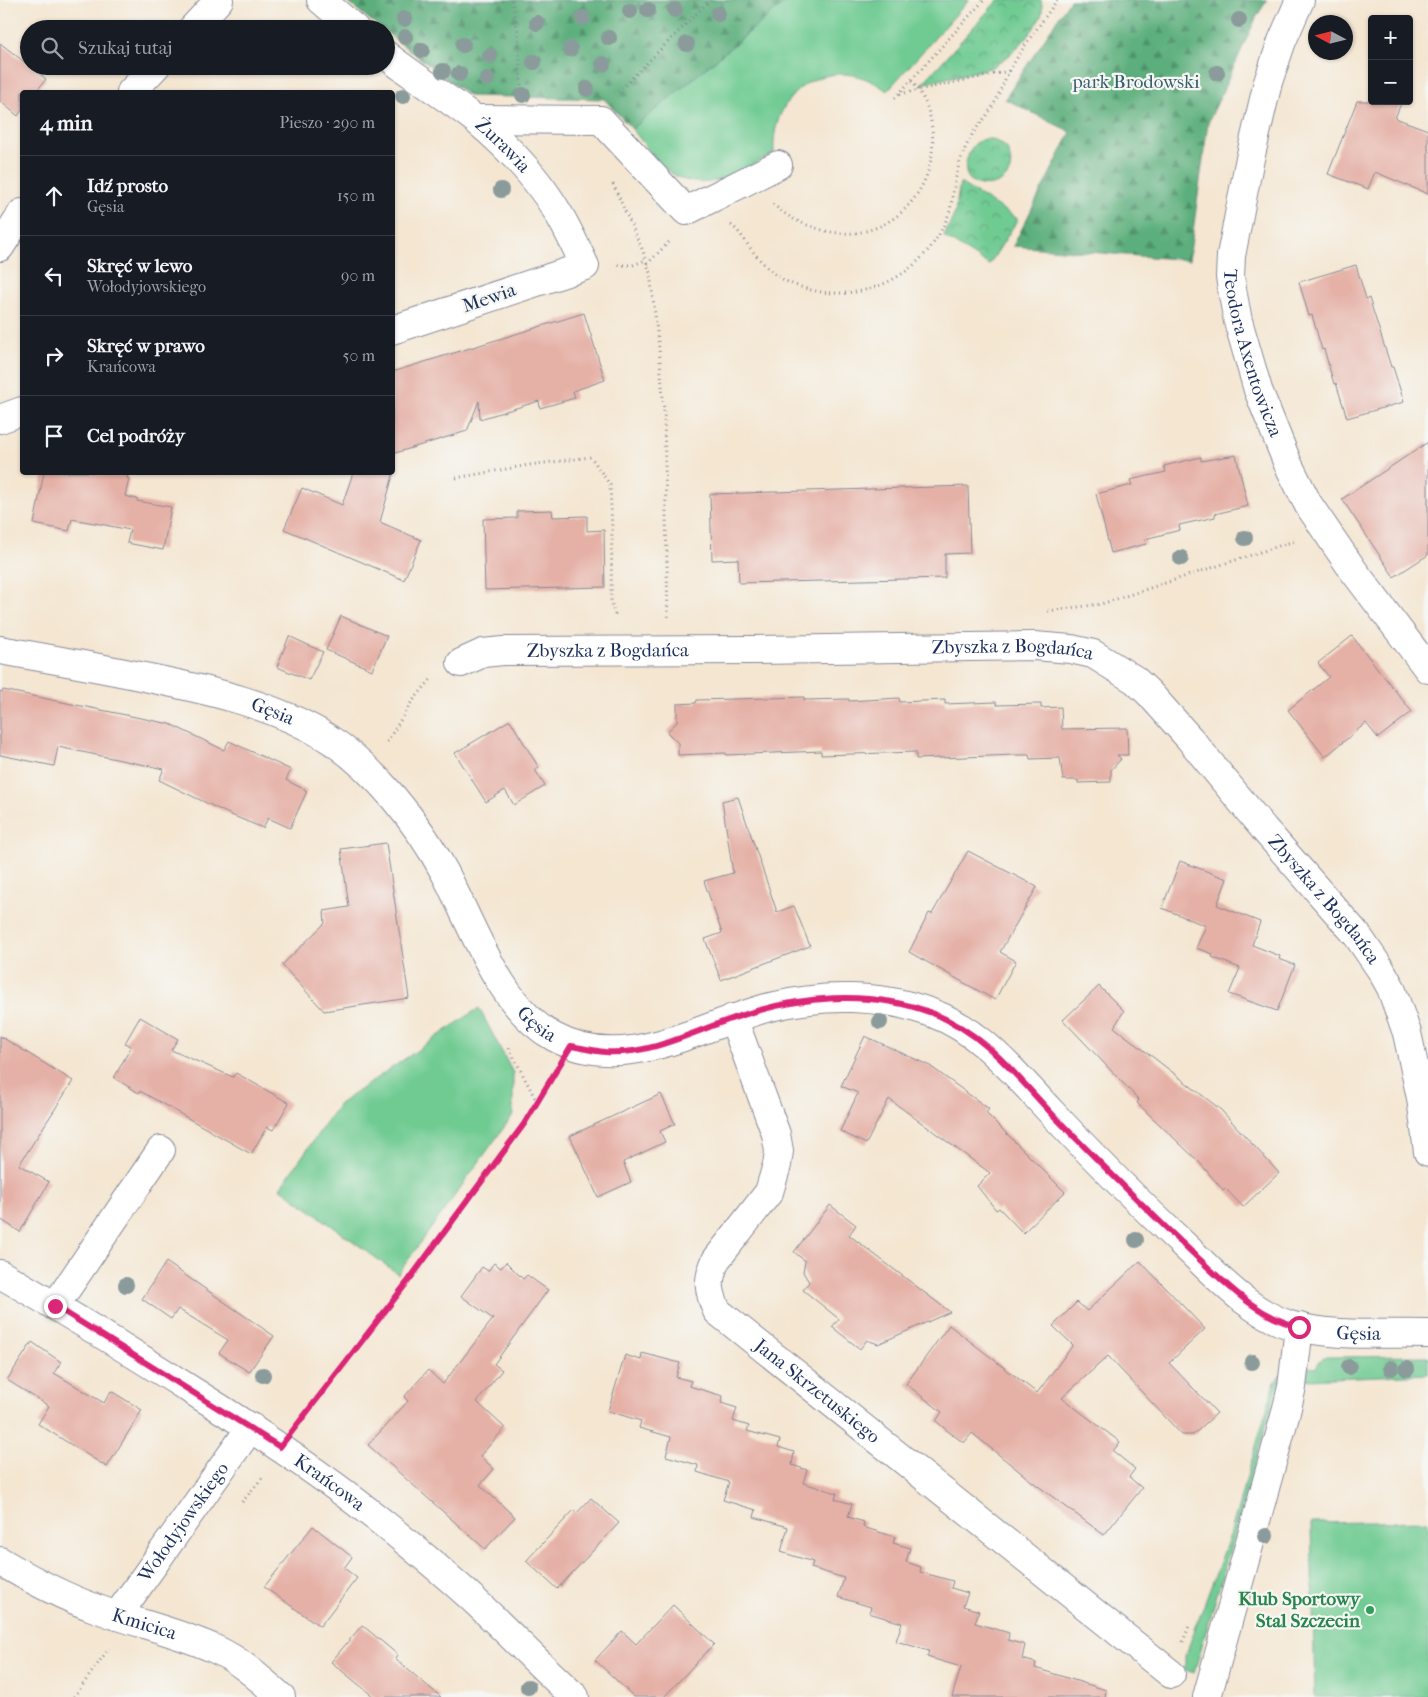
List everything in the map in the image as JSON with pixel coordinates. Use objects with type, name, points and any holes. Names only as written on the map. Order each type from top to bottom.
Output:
[{"type":"street","points":[[200,20],[219,0]]},
{"type":"street","points":[[321,0],[344,20]]},
{"type":"street","name":"Teodora Axentowicza","points":[[1300,0],[1282,41],[1268,82],[1238,212],[1231,256],[1230,277],[1238,321],[1258,390],[1288,464],[1308,504],[1353,570],[1423,652]]},
{"type":"street","name":"Żurawia","points":[[395,61],[475,119],[500,141],[557,210],[585,266]]},
{"type":"street","points":[[133,90],[147,75]]},
{"type":"street","points":[[475,119],[601,120],[686,211],[766,171]]},
{"type":"street","points":[[0,246],[20,216]]},
{"type":"street","name":"Mewia","points":[[395,329],[585,266]]},
{"type":"street","points":[[0,419],[20,412]]},
{"type":"street","name":"Zbyszka z Bogdańca","points":[[461,663],[483,653],[503,651],[1034,646],[1071,649],[1093,654],[1135,680],[1155,699],[1368,950],[1391,988],[1407,1032],[1421,1098],[1428,1152]]},
{"type":"street","name":"Gęsia","points":[[0,650],[209,691],[274,712],[329,739],[370,772],[403,809],[421,833],[442,867],[505,990],[529,1018],[548,1034],[571,1046],[606,1052],[630,1051],[660,1045],[734,1018],[802,1000],[867,999],[930,1012],[951,1021],[982,1041],[997,1054],[1051,1112],[1158,1220],[1227,1285],[1263,1313],[1285,1324],[1326,1332],[1428,1334]]},
{"type":"street","name":"Jana Skrzetuskiego","points":[[734,1018],[776,1134],[779,1151],[774,1178],[769,1192],[716,1260],[711,1272],[709,1284],[717,1311],[1171,1674]]},
{"type":"street","points":[[55,1306],[161,1150]]},
{"type":"street","name":"Krańcowa","points":[[0,1274],[250,1427],[334,1485],[465,1592],[575,1697]]},
{"type":"street","points":[[1207,1697],[1285,1416],[1292,1387],[1299,1327]]},
{"type":"street","name":"Wołodyjowskiego","points":[[123,1618],[250,1427]]},
{"type":"street","name":"Kmicica","points":[[0,1561],[69,1598],[218,1650],[242,1665],[281,1697]]},
{"type":"path","points":[[512,0],[518,32],[521,76],[519,119]]},
{"type":"path","points":[[601,120],[606,105],[710,0]]},
{"type":"path","points":[[895,98],[984,0]]},
{"type":"path","points":[[686,211],[721,220],[734,226],[757,257],[788,282],[810,290],[836,293],[862,291],[885,284],[906,272],[925,255],[940,234],[950,211],[960,159],[971,136],[991,109],[1009,71],[1057,0]]},
{"type":"path","points":[[900,94],[1009,71]]},
{"type":"path","points":[[766,171],[769,199],[793,220],[827,232],[842,234],[856,233],[888,222],[904,210],[918,195],[927,174],[932,154],[931,120],[919,90],[911,81]]},
{"type":"path","points":[[612,182],[643,251],[650,273],[660,348],[664,410],[668,618]]},
{"type":"path","points":[[456,478],[529,465],[591,457],[610,485],[612,529],[611,602],[616,620]]},
{"type":"path","points":[[1040,612],[1101,604],[1325,530]]},
{"type":"path","points":[[659,618],[677,618]]},
{"type":"path","points":[[370,772],[411,703],[437,673],[461,663]]},
{"type":"path","points":[[506,1041],[537,1103]]},
{"type":"path","points":[[280,1447],[409,1280],[524,1124],[571,1046]]},
{"type":"path","points":[[74,1697],[123,1618]]},
{"type":"green space","points":[[345,0],[788,0],[632,129],[604,99],[469,96],[395,39],[395,20],[371,20]]},
{"type":"green space","points":[[788,0],[969,0],[887,91],[867,79],[846,74],[827,75],[809,82],[794,94],[783,110],[776,130],[774,153],[735,174],[708,182],[694,182],[681,178],[667,170],[632,129]]},
{"type":"green space","points":[[998,0],[1041,0],[1041,16],[1026,38],[1005,58],[990,68],[922,84]]},
{"type":"green space","name":"park Brodowski","points":[[1070,0],[1267,0],[1257,16],[1208,123],[1189,260],[1013,246],[1071,132],[1005,99]]},
{"type":"green space","points":[[984,139],[992,139],[1006,147],[1011,162],[1008,174],[1001,182],[991,185],[980,185],[971,180],[966,172],[967,159],[971,149],[975,144]]},
{"type":"green space","points":[[960,183],[1018,219],[989,265],[944,237],[955,213]]},
{"type":"green space","points":[[479,1008],[513,1073],[513,1115],[398,1274],[280,1188],[339,1104]]},
{"type":"green space","points":[[1428,1356],[1428,1374],[1307,1379],[1308,1367],[1316,1368],[1320,1361],[1326,1357]]},
{"type":"green space","points":[[1281,1375],[1194,1673],[1185,1670],[1185,1656],[1229,1538],[1275,1381]]},
{"type":"green space","name":"Klub Sportowy Stal Szczecin","points":[[1428,1521],[1428,1697],[1315,1697],[1311,1523]]},
{"type":"building","points":[[0,43],[20,59],[20,75],[41,75],[46,79],[38,90],[20,90],[20,113],[18,116],[0,101]]},
{"type":"building","points":[[1357,101],[1368,101],[1368,105],[1400,105],[1395,118],[1428,130],[1428,194],[1375,172],[1368,189],[1328,174]]},
{"type":"building","points":[[1356,265],[1366,299],[1369,298],[1404,402],[1347,418],[1336,383],[1334,384],[1324,349],[1322,350],[1312,315],[1309,316],[1299,282]]},
{"type":"building","points":[[584,313],[605,380],[573,391],[575,398],[540,408],[539,401],[480,419],[479,401],[467,431],[395,453],[395,371]]},
{"type":"building","points":[[1428,442],[1428,555],[1394,577],[1342,499]]},
{"type":"building","points":[[1236,455],[1248,506],[1215,514],[1215,517],[1179,525],[1180,530],[1145,539],[1146,544],[1111,553],[1096,494],[1132,485],[1130,480],[1166,472],[1164,466],[1201,457],[1201,461]]},
{"type":"building","points":[[43,475],[128,475],[127,478],[129,479],[125,496],[137,499],[137,501],[171,507],[163,550],[127,543],[130,530],[72,519],[69,531],[34,524]]},
{"type":"building","points":[[352,475],[393,475],[380,522],[421,540],[404,580],[284,529],[302,488],[342,505]]},
{"type":"building","points":[[968,486],[970,553],[945,554],[945,578],[739,583],[738,559],[712,560],[710,494]]},
{"type":"building","points":[[552,510],[553,517],[587,516],[587,531],[604,530],[605,587],[485,590],[483,519],[517,518],[517,511]]},
{"type":"building","points":[[341,616],[387,636],[372,670],[326,650]]},
{"type":"building","points":[[289,636],[323,652],[309,680],[277,667]]},
{"type":"building","points":[[1352,636],[1412,712],[1378,738],[1366,723],[1325,757],[1288,710],[1329,677],[1318,663]]},
{"type":"building","points":[[3,690],[170,724],[224,750],[229,741],[291,770],[286,780],[307,791],[290,828],[268,818],[263,828],[231,815],[159,780],[164,769],[58,747],[54,766],[0,755],[0,691],[2,692]]},
{"type":"building","points":[[804,697],[804,700],[849,699],[849,701],[899,698],[900,702],[945,700],[945,704],[996,702],[997,705],[1041,704],[1041,708],[1061,707],[1062,729],[1127,728],[1128,755],[1117,755],[1121,759],[1111,770],[1111,782],[1078,783],[1078,780],[1063,780],[1060,758],[1030,759],[1029,755],[1014,755],[916,759],[916,752],[821,755],[821,751],[678,755],[678,743],[667,732],[677,722],[677,704],[696,703],[697,700]]},
{"type":"building","points":[[510,720],[539,768],[535,770],[545,786],[514,805],[505,790],[486,802],[455,753]]},
{"type":"building","points":[[738,797],[777,912],[794,906],[810,946],[721,980],[705,939],[722,933],[704,881],[733,873],[722,801]]},
{"type":"building","points":[[386,843],[409,998],[324,1011],[282,965],[325,923],[324,911],[349,907],[341,849]]},
{"type":"building","points":[[968,851],[1037,887],[1000,952],[1016,961],[995,1000],[909,952],[929,913],[932,914]]},
{"type":"building","points":[[1180,861],[1227,879],[1217,905],[1260,922],[1252,945],[1280,956],[1279,959],[1295,965],[1277,1011],[1229,994],[1240,968],[1212,957],[1213,954],[1196,948],[1206,926],[1162,908]]},
{"type":"building","points":[[1099,986],[1124,1011],[1114,1027],[1220,1109],[1279,1173],[1243,1207],[1225,1188],[1223,1190],[1198,1161],[1137,1103],[1139,1100],[1063,1020]]},
{"type":"building","points":[[140,1017],[178,1039],[171,1050],[233,1077],[236,1073],[289,1103],[273,1130],[267,1127],[251,1154],[114,1078],[131,1047],[125,1043]]},
{"type":"building","points":[[0,1036],[73,1081],[19,1165],[49,1182],[20,1232],[0,1219]]},
{"type":"building","points":[[865,1036],[930,1066],[989,1109],[986,1113],[1065,1192],[1023,1233],[999,1208],[996,1210],[977,1186],[990,1173],[889,1099],[866,1144],[840,1131],[858,1093],[841,1086]]},
{"type":"building","points":[[661,1094],[675,1124],[660,1131],[665,1142],[623,1162],[631,1182],[598,1197],[570,1136]]},
{"type":"building","points":[[830,1205],[856,1225],[849,1235],[950,1312],[878,1344],[867,1340],[860,1349],[832,1327],[839,1319],[803,1290],[809,1282],[803,1272],[805,1261],[794,1252]]},
{"type":"building","points":[[1140,1261],[1205,1329],[1169,1363],[1217,1413],[1193,1435],[1182,1435],[1108,1356],[1062,1398],[1120,1442],[1113,1451],[1135,1469],[1129,1477],[1142,1488],[1104,1535],[1030,1480],[972,1433],[964,1443],[949,1432],[936,1421],[942,1412],[906,1384],[949,1325],[1037,1393],[1073,1345],[1053,1326],[1077,1302],[1087,1311]]},
{"type":"building","points":[[166,1262],[274,1336],[249,1372],[219,1353],[228,1340],[178,1309],[171,1319],[142,1299]]},
{"type":"building","points":[[506,1262],[523,1279],[527,1275],[548,1290],[494,1364],[502,1370],[477,1402],[505,1428],[480,1456],[494,1469],[480,1485],[515,1517],[485,1549],[368,1445],[408,1401],[404,1397],[428,1370],[443,1384],[493,1319],[461,1296],[482,1267],[488,1271],[494,1263],[501,1268]]},
{"type":"building","points":[[32,1342],[61,1362],[54,1373],[104,1403],[111,1391],[142,1410],[107,1467],[38,1424],[49,1406],[7,1380]]},
{"type":"building","points":[[642,1353],[680,1363],[676,1377],[691,1381],[689,1386],[723,1396],[721,1403],[737,1408],[733,1421],[749,1426],[747,1431],[780,1440],[778,1447],[794,1452],[792,1465],[807,1470],[803,1483],[837,1493],[835,1499],[852,1504],[848,1517],[864,1522],[863,1527],[895,1537],[893,1543],[910,1548],[906,1562],[921,1567],[920,1572],[953,1581],[951,1588],[968,1593],[963,1606],[979,1611],[975,1623],[1009,1633],[1008,1640],[1025,1645],[1022,1659],[1036,1663],[1035,1668],[1106,1690],[1105,1697],[952,1697],[961,1667],[927,1657],[929,1651],[896,1641],[902,1623],[869,1613],[871,1607],[838,1597],[844,1578],[811,1568],[813,1562],[781,1552],[788,1527],[754,1517],[756,1510],[723,1500],[729,1482],[697,1472],[698,1465],[666,1456],[671,1437],[639,1428],[641,1421],[608,1411],[625,1355],[641,1360]]},
{"type":"building","points":[[591,1498],[619,1523],[557,1589],[526,1561],[574,1510],[577,1513]]},
{"type":"building","points":[[313,1526],[352,1557],[344,1568],[357,1578],[320,1626],[264,1587]]},
{"type":"building","points":[[673,1605],[714,1644],[664,1697],[634,1697],[595,1660],[622,1631],[636,1644]]},
{"type":"building","points":[[362,1625],[398,1655],[395,1659],[441,1697],[374,1697],[331,1662]]},
{"type":"place","name":"Klub Sportowy Stal Szczecin","points":[[1370,1610]]},
{"type":"route","points":[[55,1306],[280,1447],[409,1280],[524,1124],[571,1046],[606,1052],[630,1051],[660,1045],[770,1007],[802,1000],[845,998],[867,999],[908,1006],[930,1012],[967,1030],[997,1054],[1051,1112],[1158,1220],[1227,1285],[1263,1313],[1285,1324],[1299,1327]]}]
